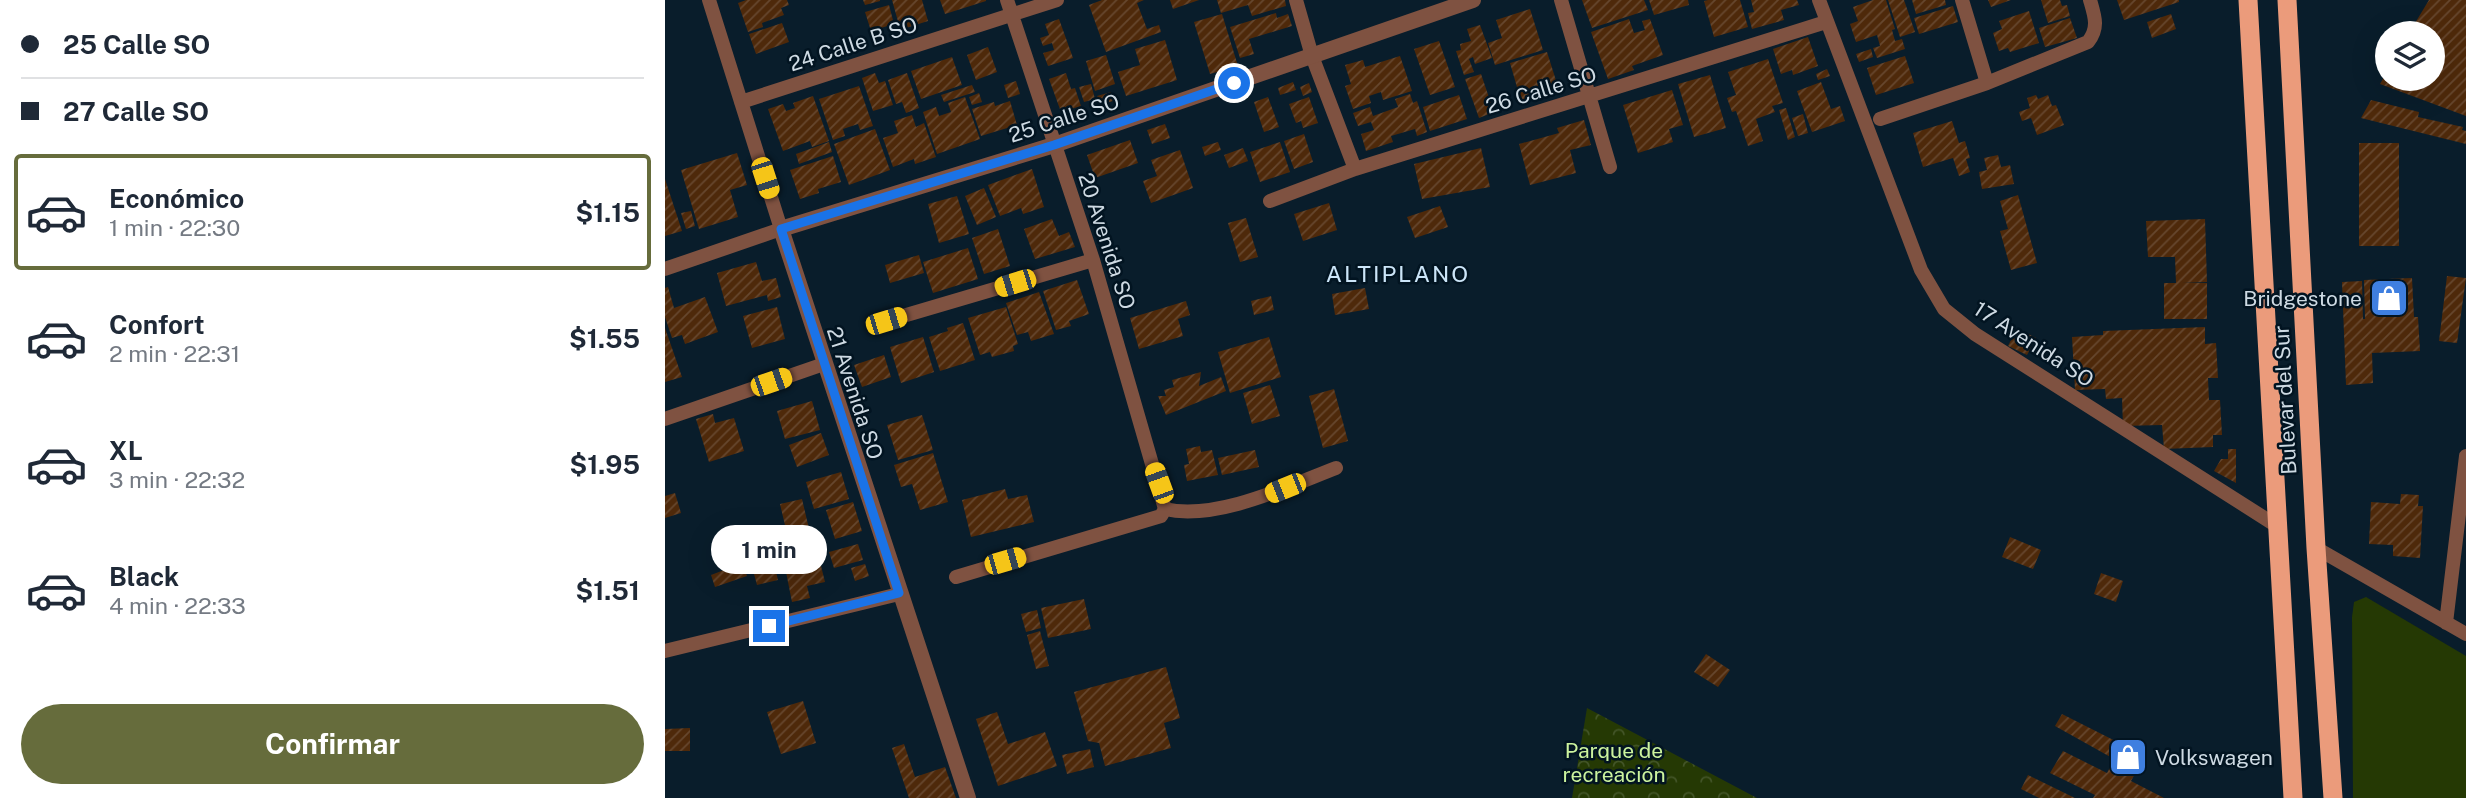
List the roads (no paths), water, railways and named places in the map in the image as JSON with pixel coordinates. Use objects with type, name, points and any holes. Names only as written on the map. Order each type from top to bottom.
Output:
[{"type":"highway","name":"Bulevar del Sur","points":[[2248,0],[2293,798]]},
{"type":"highway","name":"Bulevar del Sur","points":[[2287,0],[2316,548],[2333,798]]},
{"type":"street","name":"21 Avenida SO","points":[[709,0],[824,364],[968,798]]},
{"type":"street","name":"20 Avenida SO","points":[[1007,0],[1093,260],[1164,503]]},
{"type":"street","name":"24 Calle B SO","points":[[741,102],[1057,0]]},
{"type":"street","points":[[1296,0],[1312,56],[1355,169]]},
{"type":"street","name":"25 Calle SO","points":[[665,269],[781,229],[1054,145],[1473,0]]},
{"type":"street","points":[[1560,0],[1610,167]]},
{"type":"street","name":"17 Avenida SO","points":[[1819,0],[1921,270],[1944,309],[1975,334],[2277,526]]},
{"type":"street","points":[[1962,0],[1987,83]]},
{"type":"street","points":[[1880,119],[1987,83],[2088,43],[2095,34],[2096,22],[2090,0]]},
{"type":"street","name":"26 Calle SO","points":[[1270,201],[1355,169],[1826,22]]},
{"type":"street","points":[[886,321],[1093,260]]},
{"type":"street","points":[[665,419],[824,364]]},
{"type":"street","points":[[2446,623],[2466,456]]},
{"type":"street","points":[[956,577],[1161,516],[1164,503],[1178,512],[1204,510],[1260,498],[1336,468]]},
{"type":"street","points":[[2316,548],[2466,634]]},
{"type":"street","points":[[665,651],[899,593]]},
{"type":"place","name":"Bridgestone","points":[[2389,298]]},
{"type":"place","name":"Volkswagen","points":[[2128,757]]},
{"type":"district","name":"ALTIPLANO","points":[[1398,273]]},
{"type":"park label","name":"Parque de recreación","points":[[1614,762]]}]
